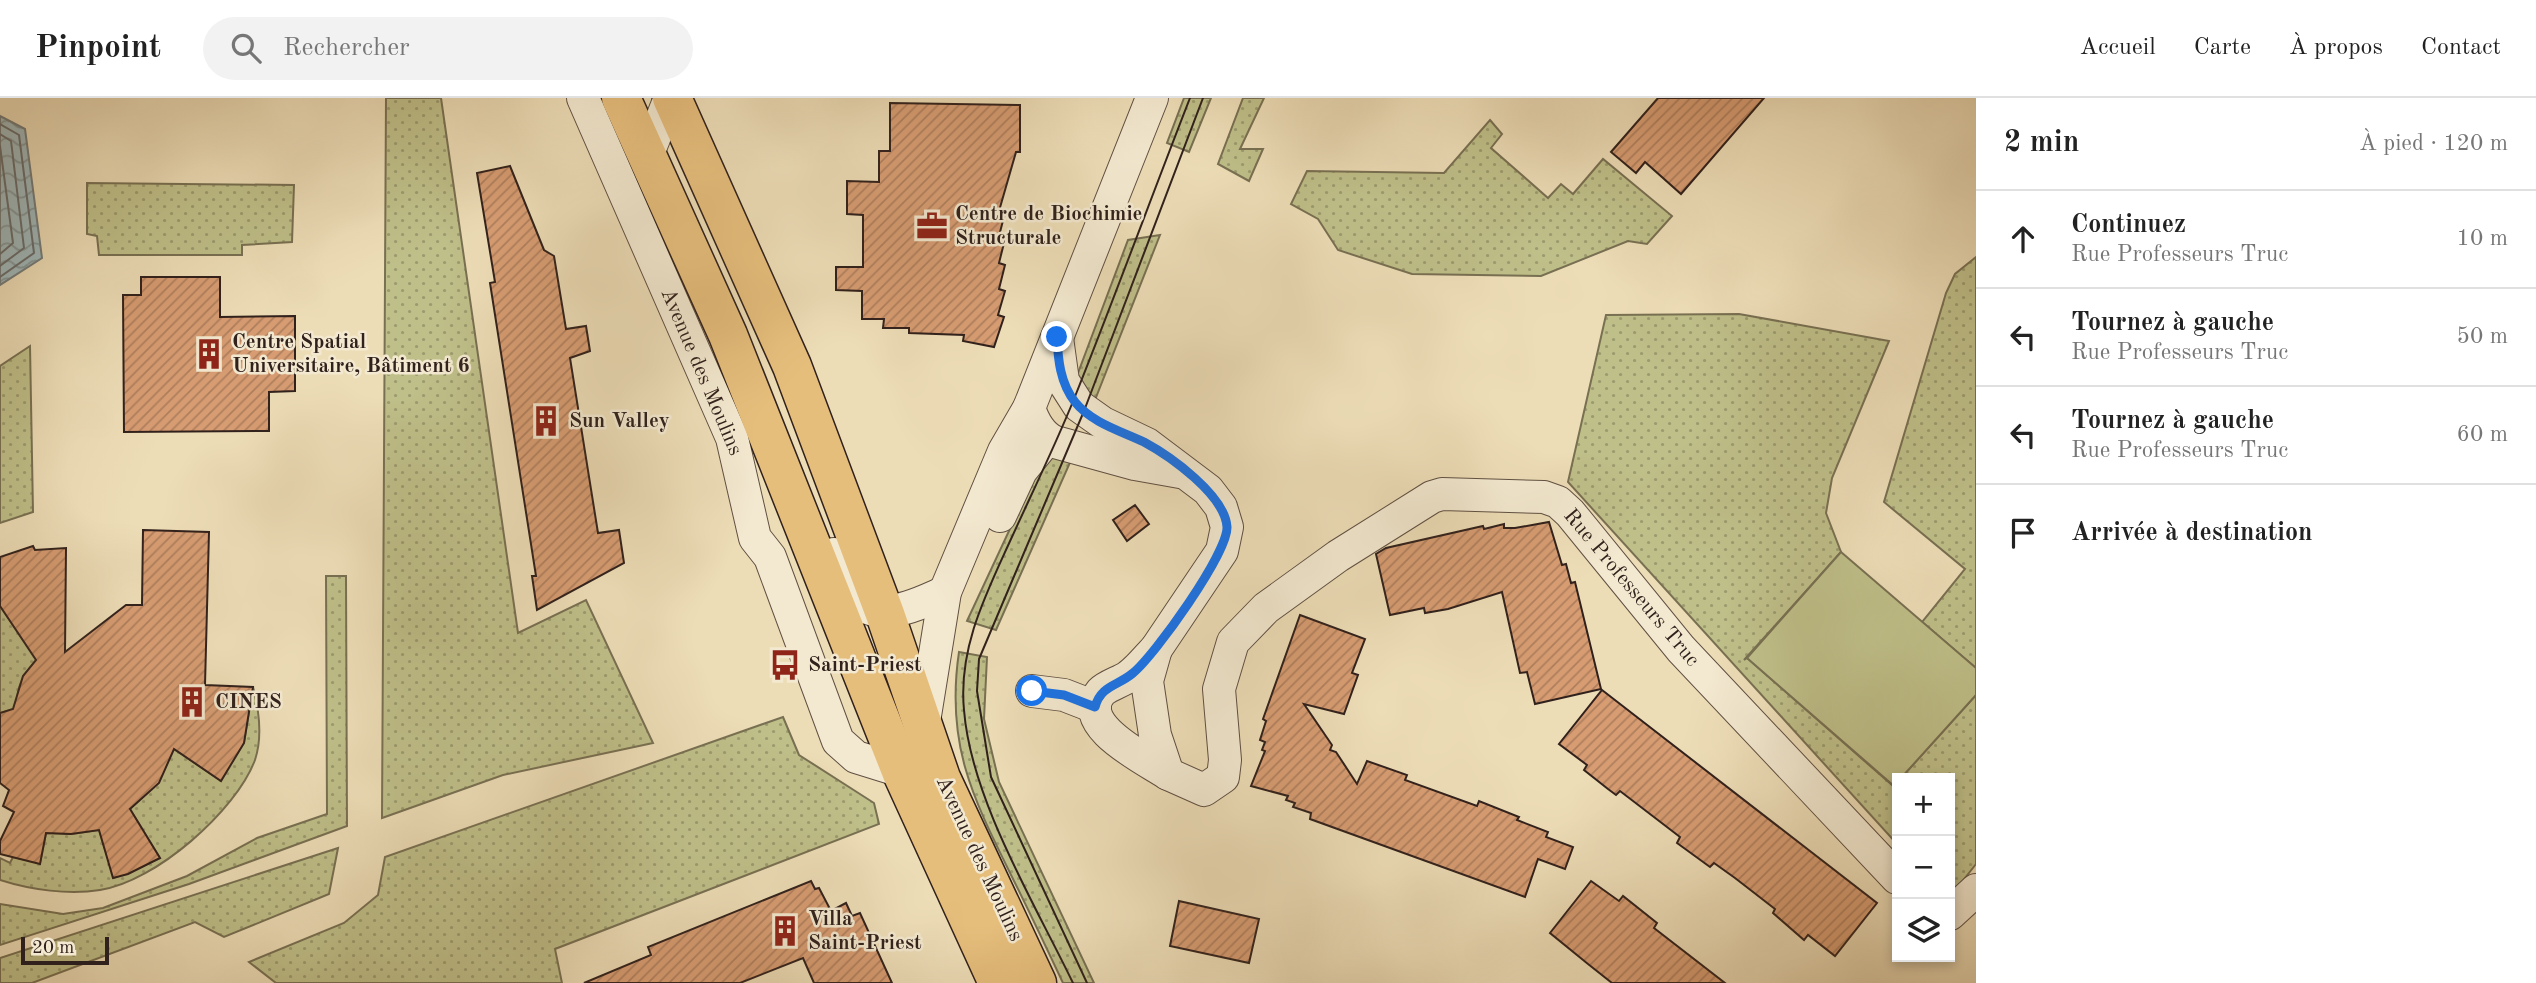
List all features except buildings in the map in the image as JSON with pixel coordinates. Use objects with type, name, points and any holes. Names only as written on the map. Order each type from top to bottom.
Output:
[{"type":"main road","name":"Avenue des Moulins","points":[[621,98],[777,454],[901,771],[998,983]]},
{"type":"main road","name":"Avenue des Moulins","points":[[671,98],[792,366],[885,614],[941,778],[1037,983]]},
{"type":"street","name":"Avenue des Moulins","points":[[583,98],[732,438],[755,537],[770,557],[818,694],[838,741],[856,757],[901,771]]},
{"type":"street","points":[[647,156],[671,98]]},
{"type":"street","points":[[923,729],[945,592],[1004,451],[1029,408],[1152,98]]},
{"type":"street","points":[[1032,691],[1064,695],[1095,707],[1103,690],[1132,674],[1156,649],[1222,551],[1227,527],[1221,507],[1208,490],[1147,444],[1103,424],[1079,406],[1063,381],[1057,337]]},
{"type":"street","points":[[1029,408],[1033,421],[1047,439],[1135,464],[1185,473]]},
{"type":"street","points":[[966,541],[997,523],[1021,471],[1047,439]]},
{"type":"street","name":"Avenue des Moulins","points":[[777,454],[799,465],[849,592],[863,604],[885,614]]},
{"type":"street","name":"Rue Professeurs Truc","points":[[1095,707],[1098,724],[1104,732],[1168,774],[1204,790],[1223,777],[1225,761],[1219,689],[1233,642],[1276,601],[1338,556],[1432,497],[1442,494],[1544,497],[1558,502],[1570,513],[1681,649],[1892,873]]},
{"type":"street","points":[[885,614],[912,607],[945,592]]},
{"type":"street","points":[[1156,649],[1147,681],[1155,736],[1168,774]]},
{"type":"street","points":[[1955,909],[1976,890]]},
{"type":"green space","points":[[386,98],[441,98],[518,633],[586,600],[653,743],[503,775],[382,818]]},
{"type":"green space","points":[[1184,98],[1211,98],[1189,152],[1167,143]]},
{"type":"green space","points":[[1243,98],[1264,98],[1240,149],[1263,149],[1249,181],[1218,164]]},
{"type":"green space","points":[[1490,120],[1502,134],[1491,148],[1548,198],[1561,184],[1573,194],[1603,159],[1672,216],[1647,244],[1628,241],[1541,276],[1412,274],[1338,250],[1318,219],[1291,204],[1307,171],[1444,173]]},
{"type":"green space","points":[[87,183],[294,185],[292,242],[242,245],[242,255],[99,255],[97,236],[87,234]]},
{"type":"green space","points":[[1160,235],[1093,405],[1075,381],[1128,240]]},
{"type":"green space","points":[[1976,257],[1976,668],[1922,622],[1965,569],[1884,502],[1946,293],[1955,274]]},
{"type":"green space","points":[[1739,314],[1889,341],[1832,478],[1826,513],[1841,552],[1744,660],[1747,658],[1892,785],[1892,838],[1568,482],[1606,315]]},
{"type":"green space","points":[[30,346],[33,512],[0,523],[0,366]]},
{"type":"green space","points":[[1050,457],[1072,458],[996,630],[967,621],[1042,460]]},
{"type":"green space","points":[[1841,552],[1976,668],[1976,695],[1906,773],[1892,773],[1892,784],[1747,658]]},
{"type":"green space","points":[[326,576],[346,576],[347,826],[189,884],[0,945],[0,904],[63,914],[103,908],[187,876],[257,838],[327,814]]},
{"type":"green space","points":[[0,606],[38,661],[21,682],[17,708],[0,713]]},
{"type":"green space","points":[[959,652],[987,657],[984,719],[999,782],[1094,983],[1063,983],[975,798],[966,771],[956,716]]},
{"type":"green space","points":[[253,687],[259,723],[255,760],[230,801],[191,841],[168,859],[122,884],[100,890],[50,891],[0,880],[0,858],[10,863],[13,857],[40,863],[46,833],[71,834],[99,830],[114,878],[160,858],[130,809],[129,719],[220,780],[244,743]]},
{"type":"green space","points":[[1976,695],[1976,864],[1955,891],[1955,773],[1906,773]]},
{"type":"green space","points":[[783,717],[799,755],[874,803],[879,824],[555,949],[562,983],[276,983],[249,962],[344,923],[378,895],[385,857]]},
{"type":"green space","points":[[338,848],[329,894],[224,937],[195,922],[32,983],[0,983],[0,958]]},
{"type":"water","points":[[0,116],[25,129],[42,258],[0,285]]},
{"type":"tram line","points":[[1073,983],[1007,850],[978,779],[964,710],[965,665],[984,601],[1074,399],[1190,98]]},
{"type":"tram line","points":[[1087,983],[991,777],[977,691],[979,659],[1084,411],[1203,98]]},
{"type":"place","name":"Centre de Biochimie Structurale","points":[[932,226]]},
{"type":"place","name":"Centre Spatial Universitaire, Bâtiment 6","points":[[209,354]]},
{"type":"place","name":"Sun Valley","points":[[546,421]]},
{"type":"place","name":"Saint-Priest","points":[[785,665]]},
{"type":"place","name":"CINES","points":[[192,702]]},
{"type":"place","name":"Villa Saint-Priest","points":[[785,931]]},
{"type":"route","points":[[1032,691],[1064,695],[1095,707],[1103,690],[1132,674],[1156,649],[1222,551],[1227,527],[1221,507],[1195,479],[1147,444],[1103,424],[1073,400],[1063,381],[1057,337]]}]
